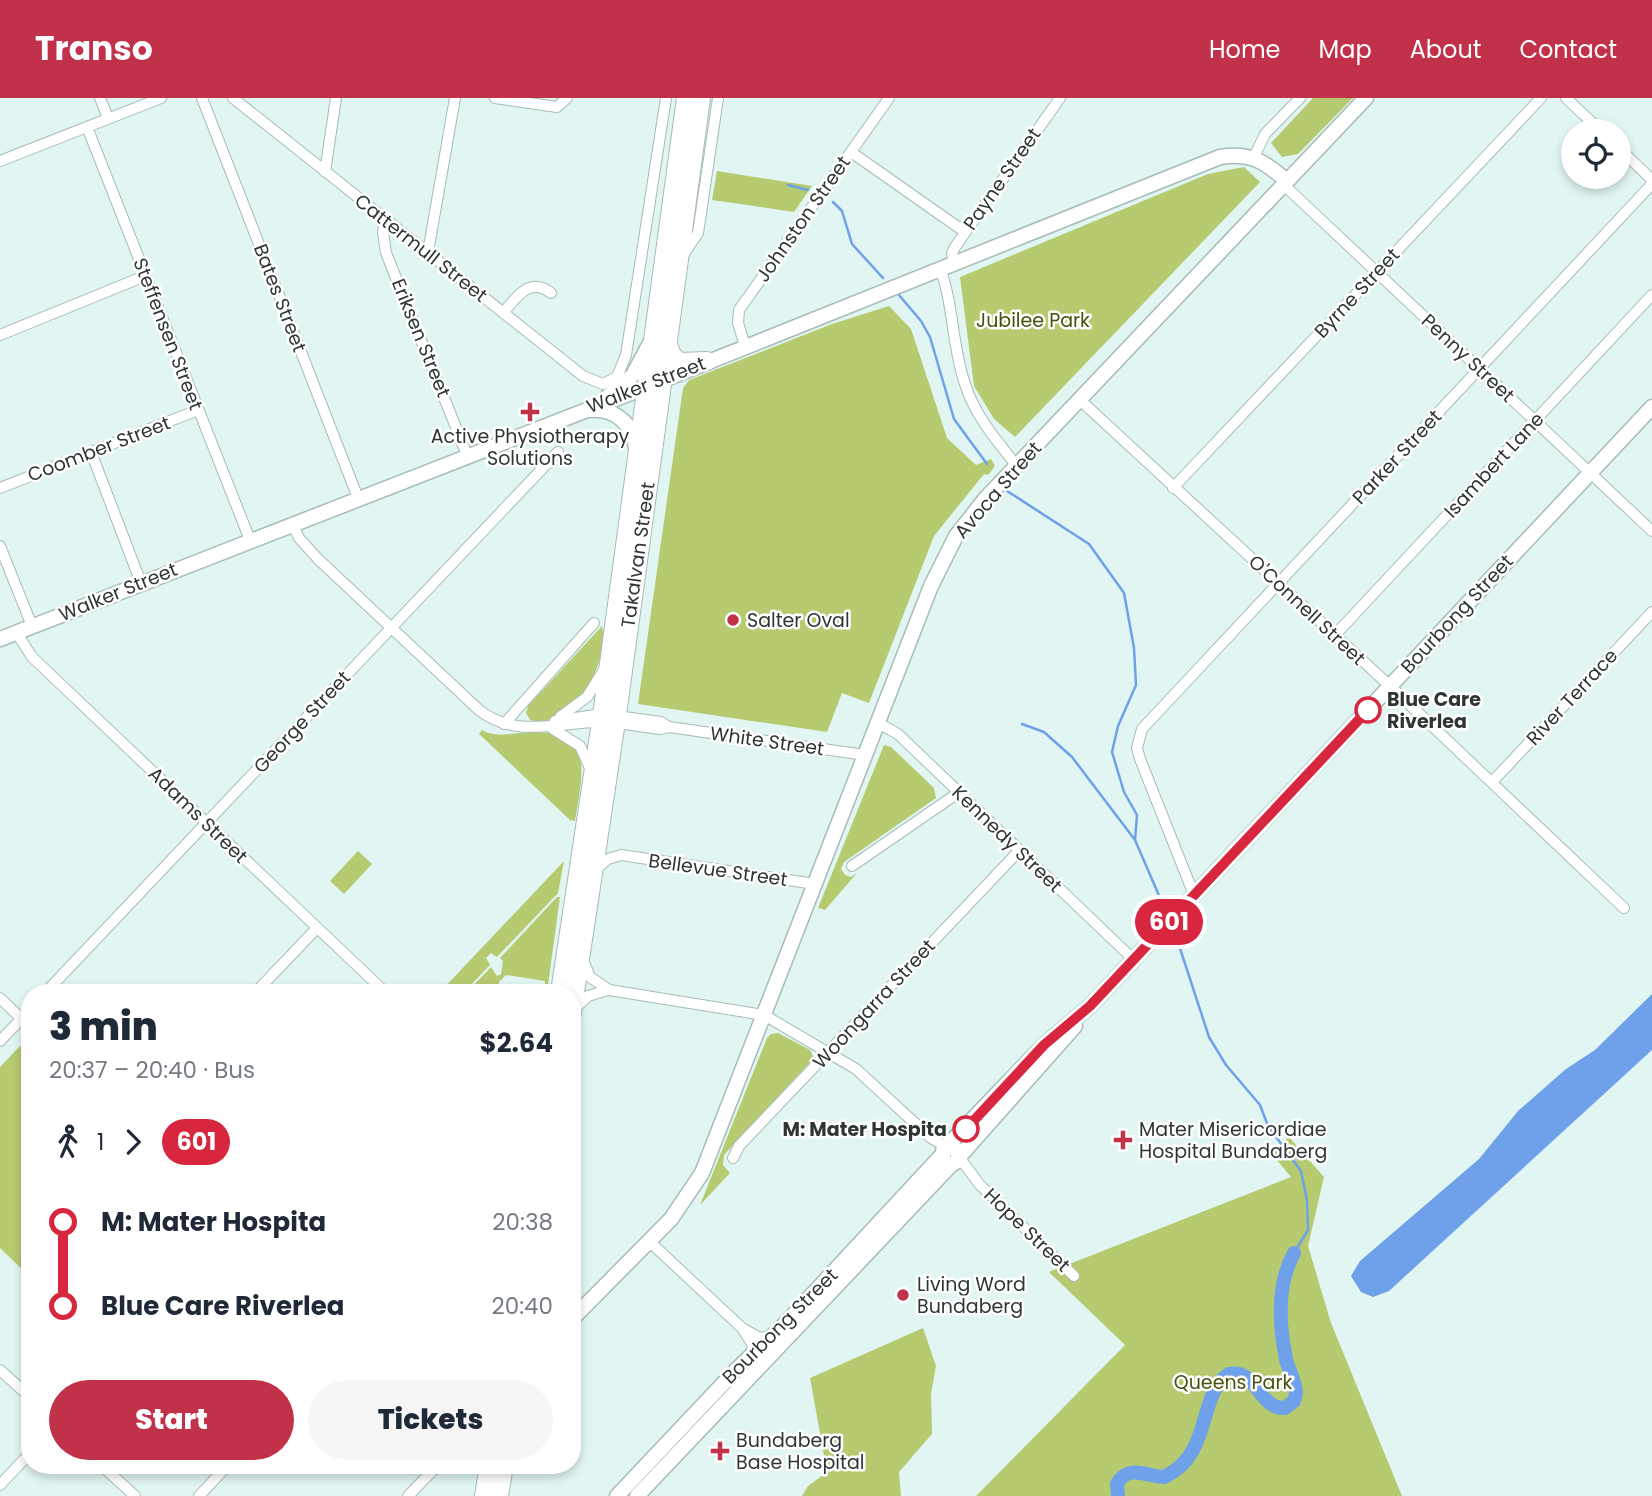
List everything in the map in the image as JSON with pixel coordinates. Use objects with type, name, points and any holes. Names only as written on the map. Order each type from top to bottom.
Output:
[{"type":"highway","name":"Takalvan Street","points":[[576,984],[600,830],[609,719],[654,384],[686,98]]},
{"type":"highway","name":"Takalvan Street","points":[[659,339],[676,264],[701,98]]},
{"type":"highway","points":[[659,339],[679,362],[708,361]]},
{"type":"highway","name":"Takalvan Street","points":[[561,984],[592,784],[609,719],[610,657],[637,453],[654,384]]},
{"type":"highway","points":[[499,1496],[503,1474]]},
{"type":"street","points":[[100,98],[108,118]]},
{"type":"street","points":[[0,161],[162,98]]},
{"type":"street","name":"Bates Street","points":[[202,98],[358,498]]},
{"type":"street","name":"Cattermull Street","points":[[233,98],[588,380],[599,384],[614,380],[622,369],[626,355],[666,98]]},
{"type":"street","points":[[325,172],[336,98]]},
{"type":"street","points":[[428,253],[455,98]]},
{"type":"street","points":[[495,98],[557,107],[567,98]]},
{"type":"street","points":[[676,264],[698,233],[718,98]]},
{"type":"street","name":"Johnston Street","points":[[745,346],[738,323],[739,310],[889,98]]},
{"type":"street","name":"Payne Street","points":[[954,262],[952,253],[965,232],[1060,98]]},
{"type":"street","points":[[1285,183],[1254,157],[1265,134],[1300,98]]},
{"type":"street","name":"Avoca Street","points":[[764,1015],[942,562],[972,513],[1366,98]]},
{"type":"street","name":"Byrne Street","points":[[1173,488],[1541,98]]},
{"type":"street","points":[[1566,98],[1588,119]]},
{"type":"street","name":"Steffensen Street","points":[[87,127],[250,540]]},
{"type":"street","points":[[850,152],[965,232]]},
{"type":"street","name":"Walker Street","points":[[0,639],[589,407],[654,384],[1220,157],[1239,154],[1254,157]]},
{"type":"street","points":[[1631,160],[1652,182]]},
{"type":"street","name":"Parker Street","points":[[1194,895],[1140,759],[1137,748],[1142,729],[1652,182]]},
{"type":"street","name":"Penny Street","points":[[1285,183],[1375,274],[1652,531]]},
{"type":"street","name":"Eriksen Street","points":[[385,220],[383,232],[386,253],[467,455]]},
{"type":"street","points":[[940,268],[947,286],[964,382],[972,404],[1017,466]]},
{"type":"street","points":[[0,335],[145,276]]},
{"type":"street","points":[[503,313],[525,288],[534,286],[551,293]]},
{"type":"street","name":"Isambert Lane","points":[[1335,635],[1652,295]]},
{"type":"street","points":[[589,407],[627,382],[659,339]]},
{"type":"street","name":"O'Connell Street","points":[[1080,400],[1390,686],[1624,908]]},
{"type":"street","name":"Bourbong Street","points":[[617,1496],[666,1454],[751,1362],[780,1335],[1652,407]]},
{"type":"street","points":[[565,417],[597,410],[614,414],[633,433],[637,453]]},
{"type":"street","name":"Coomber Street","points":[[0,488],[198,411]]},
{"type":"street","points":[[91,452],[141,583]]},
{"type":"street","name":"George Street","points":[[54,984],[558,452]]},
{"type":"street","points":[[292,523],[310,551],[479,710],[504,724],[530,727],[609,719]]},
{"type":"street","points":[[0,546],[32,626]]},
{"type":"street","name":"River Terrace","points":[[1492,782],[1652,612]]},
{"type":"street","points":[[504,724],[594,624]]},
{"type":"street","name":"Adams Street","points":[[16,632],[32,657],[376,984]]},
{"type":"street","points":[[544,726],[566,714],[587,697],[610,657]]},
{"type":"street","name":"White Street","points":[[609,719],[661,722],[669,727],[865,755]]},
{"type":"street","name":"Kennedy Street","points":[[878,723],[898,734],[1134,960]]},
{"type":"street","points":[[544,726],[560,731],[580,746],[591,769],[592,784]]},
{"type":"street","points":[[852,866],[958,793]]},
{"type":"street","name":"Bellevue Street","points":[[600,830],[606,844],[621,855],[815,884]]},
{"type":"street","name":"Woongarra Street","points":[[733,1158],[739,1146],[1019,850]]},
{"type":"street","name":"Bellevue Street","points":[[593,875],[601,863],[621,855]]},
{"type":"street","points":[[264,984],[317,928]]},
{"type":"street","points":[[581,951],[590,977],[609,990]]},
{"type":"street","points":[[581,1003],[588,996],[609,990],[764,1015],[702,1173],[680,1208],[581,1311]]},
{"type":"street","points":[[0,998],[21,1019],[0,1041]]},
{"type":"street","name":"Hope Street","points":[[764,1015],[856,1069],[1074,1276]]},
{"type":"street","points":[[650,1242],[742,1328],[760,1338],[780,1335]]},
{"type":"street","points":[[581,1317],[598,1295]]},
{"type":"street","points":[[742,1328],[753,1348],[751,1362]]},
{"type":"street","points":[[0,1370],[21,1389]]},
{"type":"street","name":"Bourbong Street","points":[[637,1496],[666,1454]]},
{"type":"street","points":[[0,1485],[21,1463]]},
{"type":"street","points":[[111,1474],[135,1496]]},
{"type":"street","points":[[199,1496],[220,1474]]},
{"type":"street","points":[[408,1496],[429,1474]]},
{"type":"green space","points":[[1313,98],[1353,98],[1298,154],[1282,157],[1271,143]]},
{"type":"green space","name":"Jubilee Park","points":[[1244,167],[1260,182],[1015,437],[994,419],[974,386],[960,277],[1208,174]]},
{"type":"green space","points":[[717,171],[812,186],[794,212],[712,200]]},
{"type":"green space","points":[[889,306],[911,329],[947,438],[976,465],[991,459],[995,466],[988,475],[984,474],[934,536],[869,703],[842,693],[827,732],[638,704],[683,388],[689,380],[832,324]]},
{"type":"green space","points":[[602,626],[600,658],[585,691],[574,705],[561,715],[546,721],[530,720],[526,713],[528,706]]},
{"type":"green space","points":[[482,730],[491,734],[544,733],[562,736],[573,743],[579,754],[581,767],[575,821],[570,820],[479,734]]},
{"type":"green space","points":[[884,745],[891,747],[934,788],[936,798],[844,862],[841,869],[845,875],[851,877],[857,873],[825,910],[818,908]]},
{"type":"green space","points":[[358,851],[372,864],[344,894],[330,881]]},
{"type":"green space","points":[[564,861],[558,893],[497,957],[491,953],[486,958],[490,965],[472,984],[448,984]]},
{"type":"green space","points":[[557,897],[560,897],[548,984],[545,984],[545,981],[506,975],[499,984],[475,984],[491,967],[497,976],[501,974],[503,961],[500,958]]},
{"type":"green space","points":[[778,1033],[810,1050],[814,1058],[724,1155],[723,1165],[730,1173],[700,1205],[767,1038]]},
{"type":"green space","points":[[21,1046],[21,1268],[0,1248],[0,1067]]},
{"type":"green space","name":"Queens Park","points":[[1289,1137],[1324,1177],[1308,1246],[1331,1323],[1402,1496],[976,1496],[1125,1345],[1049,1272],[1291,1177],[1272,1154]]},
{"type":"green space","points":[[923,1328],[936,1366],[931,1394],[932,1434],[899,1472],[901,1496],[802,1496],[808,1486],[827,1472],[810,1378]]},
{"type":"water","points":[[1652,994],[1652,1050],[1389,1291],[1373,1297],[1361,1292],[1351,1276],[1360,1261],[1479,1159],[1518,1111],[1566,1069],[1595,1050]]},
{"type":"waterway","points":[[788,185],[808,190]]},
{"type":"waterway","points":[[833,202],[842,211],[852,244],[883,278]]},
{"type":"waterway","points":[[899,295],[921,321],[930,337],[954,419],[987,464]]},
{"type":"waterway","points":[[1007,491],[1089,544],[1124,593],[1134,648],[1136,685],[1118,726],[1112,752],[1124,792],[1137,815],[1135,840],[1167,914]]},
{"type":"waterway","points":[[1022,724],[1044,732],[1072,757],[1135,840]]},
{"type":"waterway","points":[[1173,927],[1209,1037],[1226,1065],[1260,1105],[1268,1126],[1301,1171],[1307,1200],[1308,1230],[1294,1253]]},
{"type":"waterway","points":[[1118,1496],[1117,1484],[1127,1474],[1164,1477],[1180,1467],[1198,1440],[1212,1395],[1219,1383],[1229,1374],[1246,1377],[1263,1397],[1276,1407],[1285,1408],[1294,1401],[1295,1386],[1286,1359],[1281,1319],[1282,1291],[1288,1265],[1294,1253]]},
{"type":"bus line","name":"601","points":[[966,1129],[1044,1045],[1090,1006],[1368,710]]},
{"type":"place","name":"Active Physiotherapy Solutions","points":[[530,412]]},
{"type":"place","name":"Salter Oval","points":[[733,620]]},
{"type":"place","name":"Blue Care Riverlea","points":[[1368,710]]},
{"type":"place","name":"M: Mater Hospita","points":[[966,1129]]},
{"type":"place","name":"Mater Misericordiae Hospital Bundaberg","points":[[1123,1140]]},
{"type":"place","name":"Living Word Bundaberg","points":[[903,1295]]},
{"type":"place","name":"Bundaberg Base Hospital","points":[[720,1451]]}]
